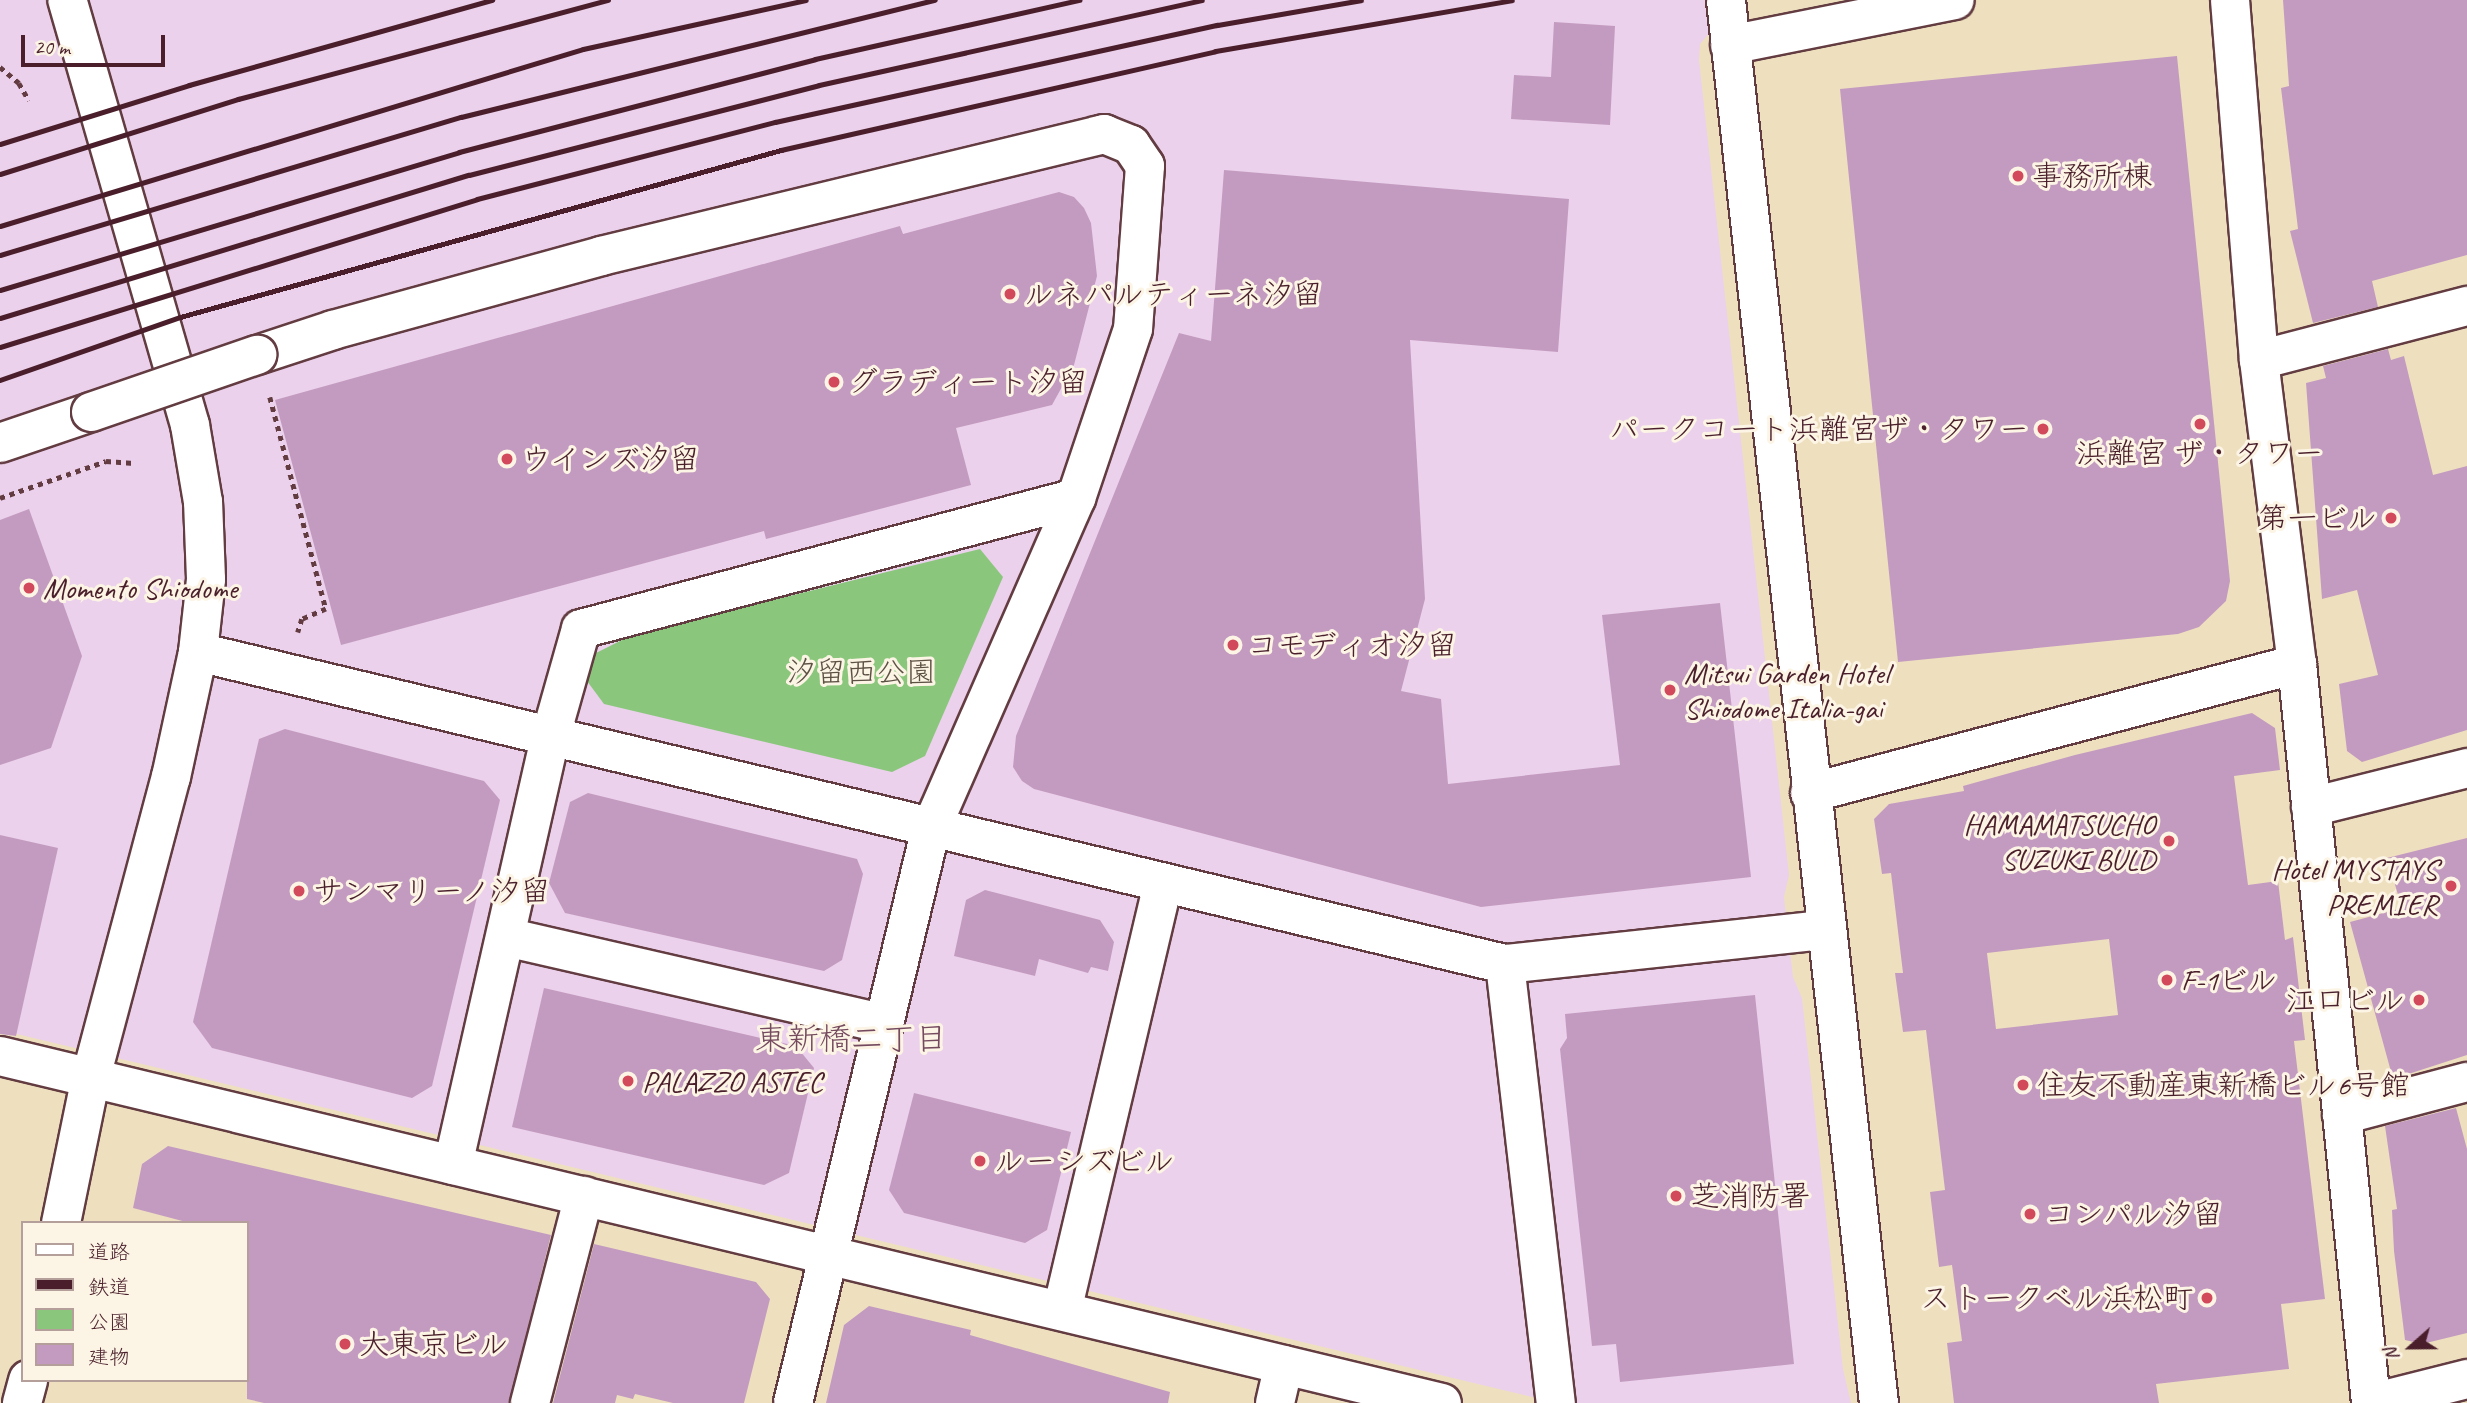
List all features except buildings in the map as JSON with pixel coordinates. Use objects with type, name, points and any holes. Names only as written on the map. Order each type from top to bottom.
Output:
[{"type":"street","points":[[61,1221],[90,1077],[171,777],[198,652],[206,579],[203,502],[190,425],[67,0]]},
{"type":"street","points":[[1726,0],[1810,793],[1879,1403]]},
{"type":"street","points":[[1730,45],[1955,0]]},
{"type":"street","points":[[2230,0],[2259,360],[2297,664],[2372,1403],[2467,1379]]},
{"type":"street","points":[[0,443],[333,330],[601,256],[1104,134],[1131,145],[1145,166],[1133,330],[1076,498],[931,828],[793,1403]]},
{"type":"street","points":[[2259,360],[2467,306]]},
{"type":"street","points":[[453,1166],[551,736],[581,629],[1076,498]]},
{"type":"street","points":[[198,652],[1504,964],[1825,930]]},
{"type":"street","points":[[1810,793],[2297,664]]},
{"type":"street","points":[[2311,807],[2467,768]]},
{"type":"street","points":[[1062,1311],[1163,884]]},
{"type":"street","points":[[506,937],[883,1023]]},
{"type":"street","points":[[1504,964],[1556,1403]]},
{"type":"street","points":[[0,1056],[1442,1403]]},
{"type":"street","points":[[2342,1115],[2467,1082]]},
{"type":"street","points":[[530,1403],[584,1196]]},
{"type":"street","points":[[1275,1403],[1284,1365]]},
{"type":"street","points":[[23,1403],[28,1382]]},
{"type":"path","points":[[0,66],[19,83],[29,100]]},
{"type":"path","points":[[271,392],[269,403],[326,609],[302,619],[297,637]]},
{"type":"path","points":[[0,498],[106,461],[134,464]]},
{"type":"shaded area","points":[[0,0],[1716,0],[1712,30],[1700,44],[1699,60],[1789,875],[1784,897],[1793,977],[1802,998],[1843,1369],[1851,1403],[1557,1403],[0,1030]]},
{"type":"green space","name":"汐留西公園","points":[[980,549],[1003,577],[925,756],[892,772],[604,704],[587,681],[594,654],[632,635]]},
{"type":"railway","points":[[0,144],[189,85],[492,0]]},
{"type":"railway","points":[[0,174],[238,99],[608,0]]},
{"type":"railway","points":[[0,226],[583,49],[806,0]]},
{"type":"railway","points":[[0,255],[461,117],[935,0]]},
{"type":"railway","points":[[0,290],[459,152],[815,59],[1079,0]]},
{"type":"railway","points":[[0,318],[469,175],[819,85],[1202,0]]},
{"type":"railway","points":[[0,347],[477,199],[775,122],[1217,25],[1361,0]]},
{"type":"railway","points":[[0,380],[180,317],[781,150],[1215,51],[1512,0]]},
{"type":"place","name":"事務所棟","points":[[2018,176]]},
{"type":"place","name":"ルネパルティーネ汐留","points":[[1010,294]]},
{"type":"place","name":"グラディート汐留","points":[[834,382]]},
{"type":"place","name":"浜離宮 ザ・タワー","points":[[2200,424]]},
{"type":"place","name":"パークコート浜離宮ザ・タワー","points":[[2043,429]]},
{"type":"place","name":"ウインズ汐留","points":[[507,459]]},
{"type":"place","name":"第一ビル","points":[[2391,518]]},
{"type":"place","name":"Momento Shiodome","points":[[29,588]]},
{"type":"place","name":"コモディオ汐留","points":[[1233,645]]},
{"type":"place","name":"Mitsui Garden Hotel Shiodome Italia-gai","points":[[1670,690]]},
{"type":"place","name":"HAMAMATSUCHO SUZUKI BULD","points":[[2169,841]]},
{"type":"place","name":"Hotel MYSTAYS PREMIER","points":[[2451,886]]},
{"type":"place","name":"サンマリーノ汐留","points":[[299,891]]},
{"type":"place","name":"F-1ビル","points":[[2167,980]]},
{"type":"place","name":"江口ビル","points":[[2419,1000]]},
{"type":"place","name":"PALAZZO ASTEC","points":[[628,1081]]},
{"type":"place","name":"住友不動産東新橋ビル6号館","points":[[2023,1085]]},
{"type":"place","name":"ルーシズビル","points":[[980,1161]]},
{"type":"place","name":"芝消防署","points":[[1676,1196]]},
{"type":"place","name":"コンパル汐留","points":[[2030,1214]]},
{"type":"place","name":"ストークベル浜松町","points":[[2207,1298]]},
{"type":"place","name":"大東京ビル","points":[[345,1344]]},
{"type":"district","name":"東新橋二丁目","points":[[851,1039]]}]
